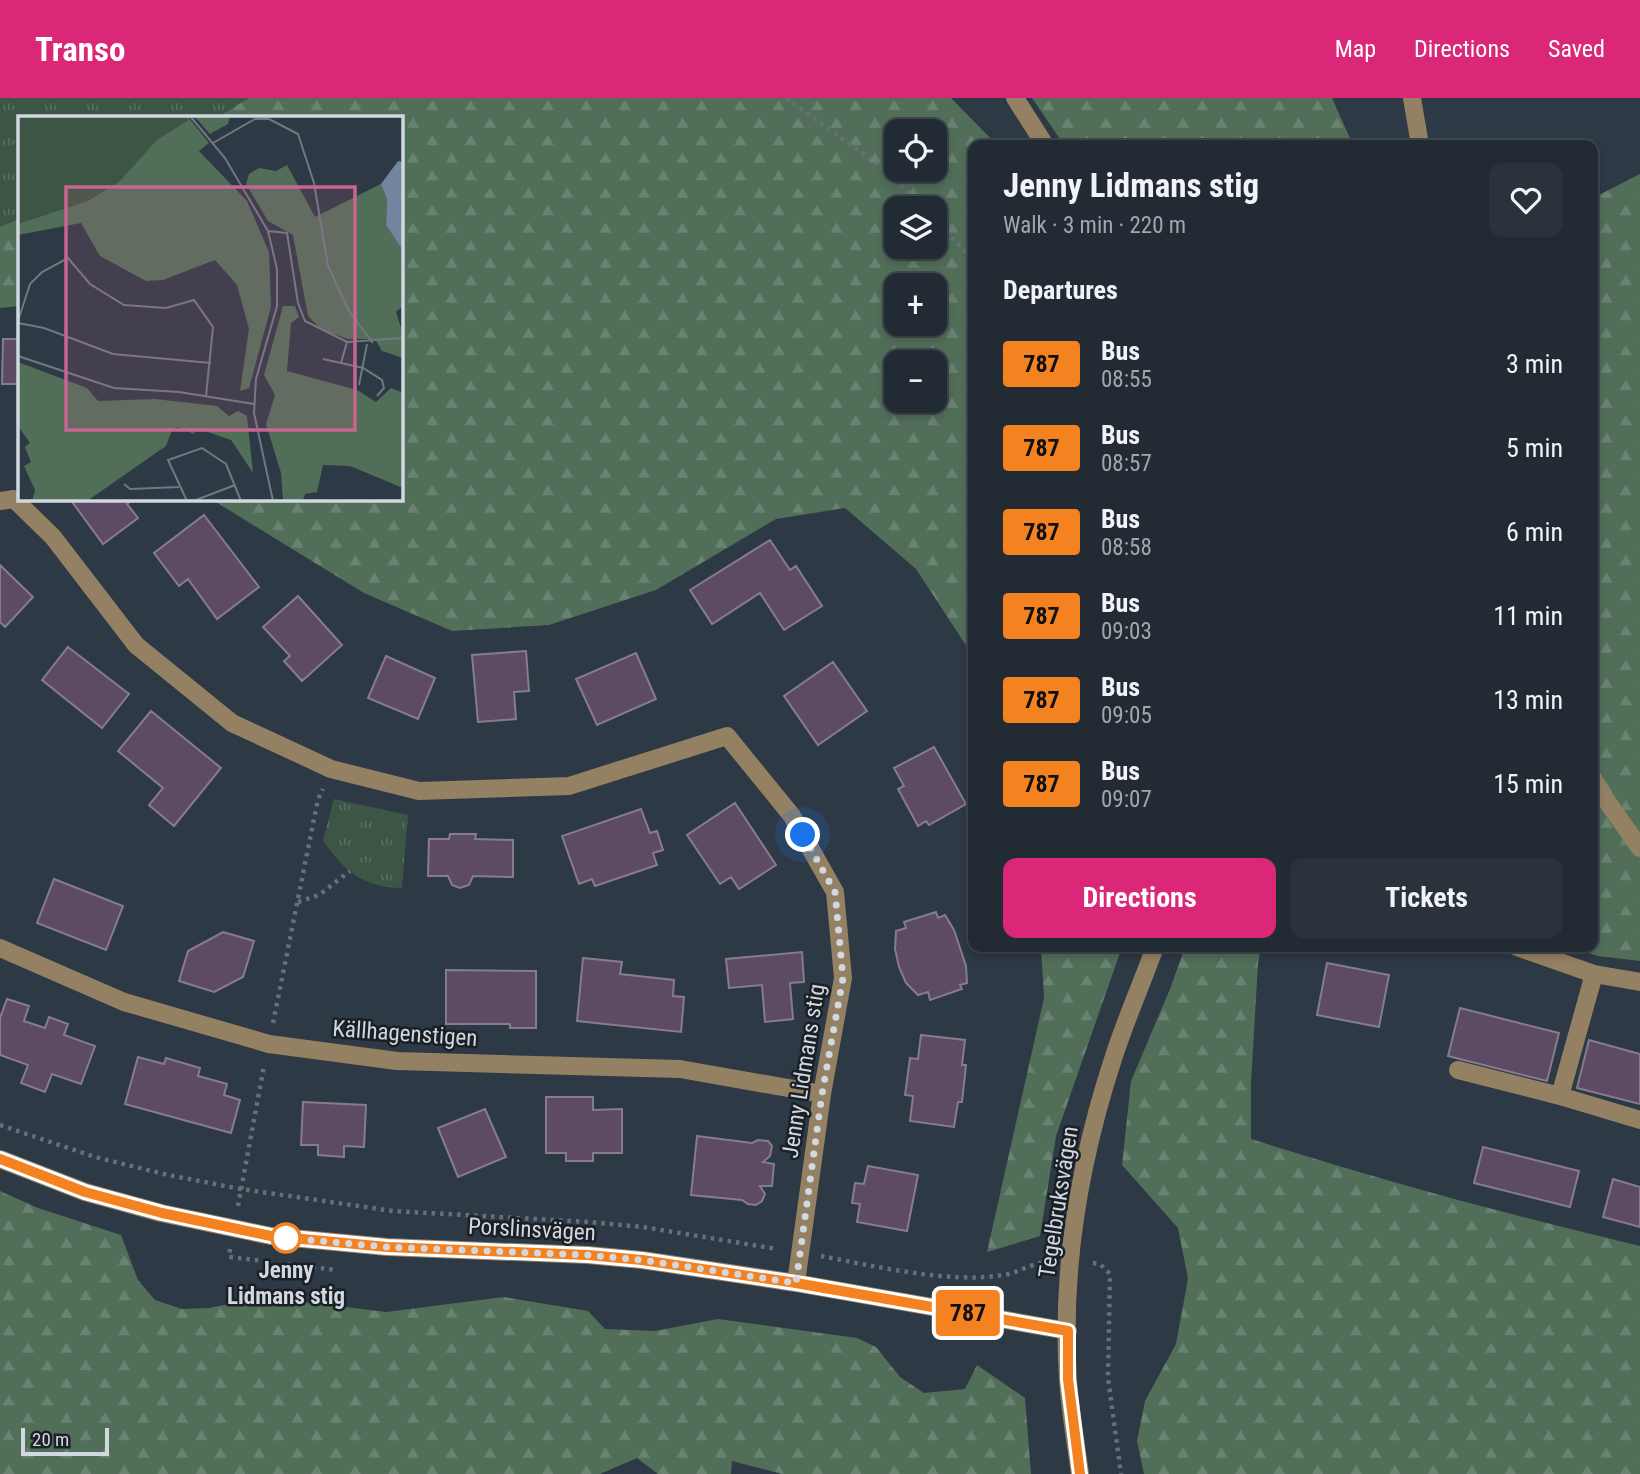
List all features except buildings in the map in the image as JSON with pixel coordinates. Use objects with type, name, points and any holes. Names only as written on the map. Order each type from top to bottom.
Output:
[{"type":"street","points":[[1015,98],[1042,140]]},
{"type":"street","points":[[1412,98],[1419,140]]},
{"type":"street","name":"Jenny Lidmans stig","points":[[0,501],[14,499],[53,537],[136,645],[232,723],[331,769],[419,791],[569,786],[727,736],[792,816],[835,892],[843,978],[822,1094],[796,1283]]},
{"type":"street","points":[[1598,787],[1640,848]]},
{"type":"street","name":"Källhagenstigen","points":[[0,948],[124,1002],[269,1044],[397,1061],[680,1069],[822,1094]]},
{"type":"street","name":"Tegelbruksvägen","points":[[1080,1474],[1068,1379],[1069,1261],[1080,1186],[1095,1117],[1114,1053],[1154,952]]},
{"type":"street","points":[[1531,952],[1594,974],[1640,982]]},
{"type":"street","points":[[1560,1096],[1594,974]]},
{"type":"street","points":[[1458,1070],[1640,1120]]},
{"type":"street","name":"Porslinsvägen","points":[[0,1159],[85,1192],[162,1213],[271,1236],[387,1247],[588,1255],[642,1260],[796,1283],[1068,1331]]},
{"type":"path","points":[[786,98],[889,173],[912,196]]},
{"type":"path","points":[[947,232],[968,254]]},
{"type":"path","points":[[241,1189],[318,799],[331,769]]},
{"type":"path","points":[[298,902],[319,895],[350,871]]},
{"type":"path","points":[[0,1125],[95,1157],[168,1175],[241,1189],[393,1211],[629,1226],[950,1276],[1003,1276],[1038,1262],[1100,1264],[1110,1274],[1108,1378],[1121,1474]]},
{"type":"green space","points":[[0,98],[951,98],[992,140],[968,140],[968,648],[916,569],[845,508],[776,519],[656,590],[549,625],[452,631],[364,593],[213,500],[402,500],[402,116],[18,116],[18,306],[0,308]]},
{"type":"green space","points":[[0,98],[249,98],[220,116],[18,116],[18,219],[0,227]]},
{"type":"green space","points":[[1032,98],[1332,98],[1351,140],[1061,140]]},
{"type":"green space","points":[[1640,174],[1640,961],[1585,952],[1598,952],[1598,195]]},
{"type":"green space","points":[[334,799],[408,815],[402,888],[377,885],[356,876],[331,851],[323,840]]},
{"type":"green space","points":[[1041,952],[1120,952],[1056,1136],[1040,1236],[987,1252],[1044,998]]},
{"type":"green space","points":[[1183,952],[1260,952],[1251,1083],[1251,1139],[1445,1196],[1640,1246],[1640,1474],[1144,1474],[1137,1441],[1145,1401],[1176,1344],[1188,1279],[1178,1228],[1122,1165],[1131,1081]]},
{"type":"green space","points":[[0,1191],[38,1208],[121,1235],[138,1280],[155,1300],[182,1309],[209,1308],[263,1297],[386,1312],[504,1297],[588,1311],[605,1329],[655,1331],[718,1319],[857,1338],[876,1347],[900,1377],[924,1393],[965,1389],[977,1365],[1025,1398],[1031,1474],[782,1474],[732,1461],[731,1474],[658,1474],[637,1458],[600,1474],[0,1474]]},
{"type":"bus line","name":"787","points":[[0,1159],[85,1192],[162,1213],[271,1236],[387,1247],[588,1255],[642,1260],[796,1283],[1068,1331],[1068,1379],[1080,1474]]},
{"type":"place","name":"Jenny Lidmans stig","points":[[286,1238]]},
{"type":"route","points":[[286,1238],[387,1247],[588,1255],[642,1260],[796,1283],[822,1094],[843,978],[835,892],[803,835]]}]
